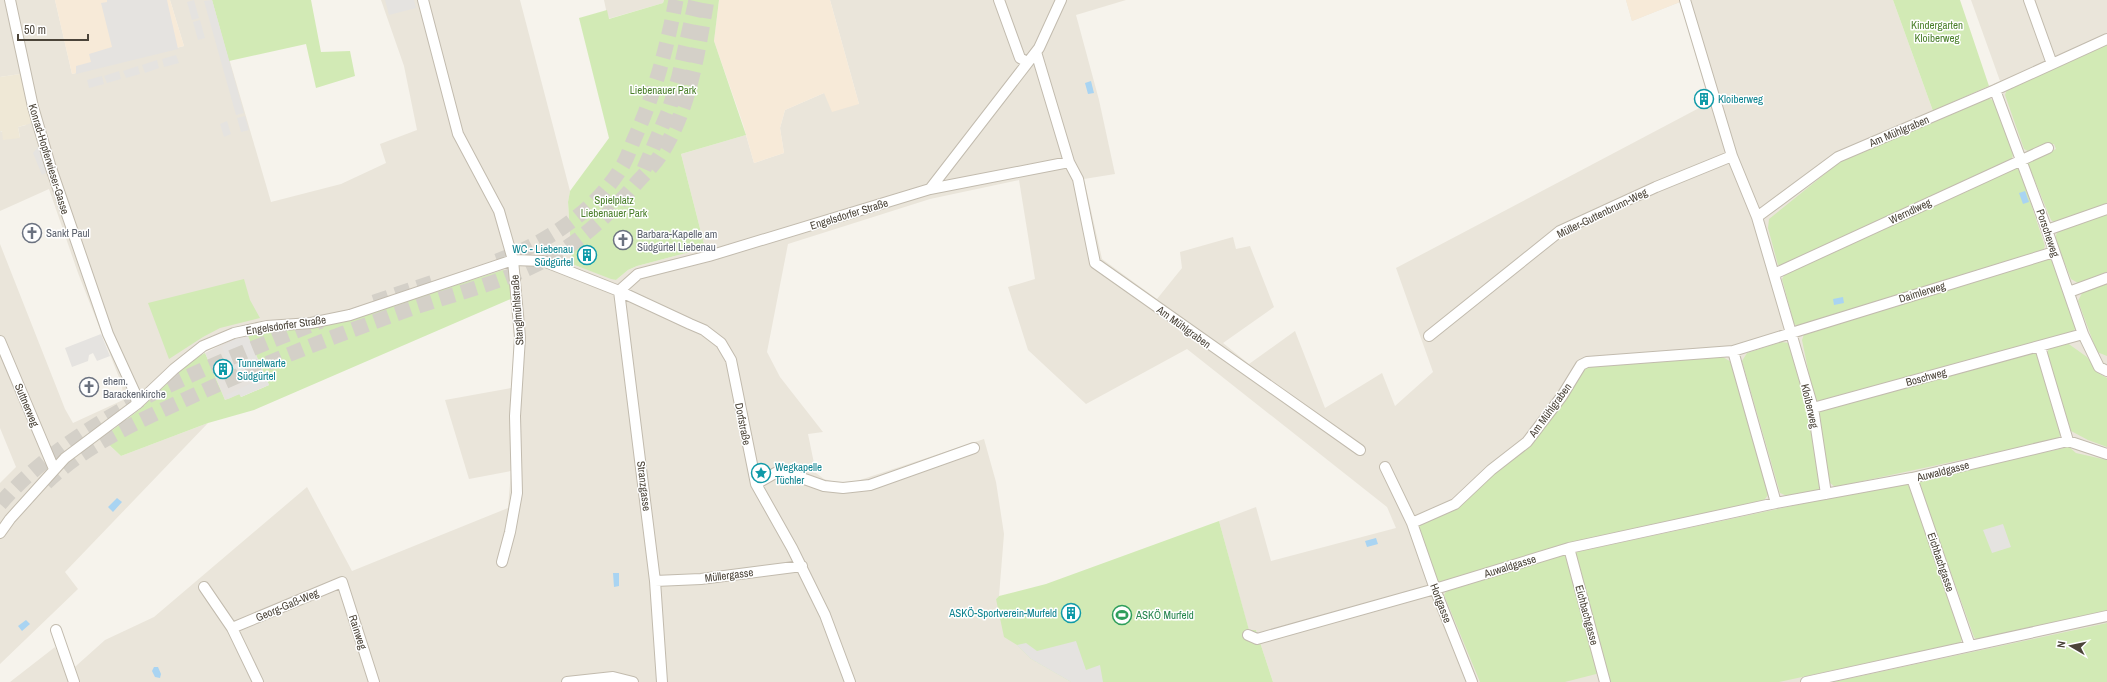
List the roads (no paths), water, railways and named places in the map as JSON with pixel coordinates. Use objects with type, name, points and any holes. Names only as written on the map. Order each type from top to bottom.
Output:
[{"type":"street","name":"Konrad-Hopferwieser-Gasse","points":[[10,0],[33,107],[50,165],[108,334],[135,393],[137,404]]},
{"type":"street","name":"Stanglmühlstraße","points":[[423,0],[458,134],[499,211],[513,260],[520,337],[515,416],[517,493],[510,532],[502,562]]},
{"type":"street","points":[[999,0],[1018,53],[1023,61],[1027,62]]},
{"type":"street","points":[[930,189],[1036,52],[1061,0]]},
{"type":"street","name":"Kloiberweg","points":[[1685,0],[1732,156],[1757,217],[1813,408],[1826,494]]},
{"type":"street","points":[[2029,0],[2052,64]]},
{"type":"street","name":"Am Mühlgraben","points":[[1757,217],[1838,157],[1995,90],[2107,39]]},
{"type":"street","name":"Am Mühlgraben","points":[[1036,52],[1069,162],[1078,179],[1095,263],[1360,450]]},
{"type":"street","name":"Porscheweg","points":[[1995,90],[2047,230],[2083,334],[2099,367],[2107,371]]},
{"type":"street","name":"Werndlweg","points":[[1774,274],[2021,159],[2048,148]]},
{"type":"street","name":"Müller-Guttenbrunn-Weg","points":[[1429,336],[1560,231],[1656,186],[1732,156]]},
{"type":"street","points":[[930,189],[1069,162]]},
{"type":"street","name":"Engelsdorfer Straße","points":[[619,291],[638,274],[709,256],[930,189]]},
{"type":"street","points":[[2047,230],[2107,209]]},
{"type":"street","name":"Daimlerweg","points":[[1791,333],[2054,252]]},
{"type":"street","name":"Engelsdorfer Straße","points":[[0,533],[54,469],[137,404],[188,356],[203,346],[234,333],[267,326],[311,323],[350,315],[513,260],[543,261]]},
{"type":"street","name":"Dorfstraße","points":[[543,261],[619,291],[704,330],[724,347],[731,360],[756,484],[802,566],[825,615],[850,682]]},
{"type":"street","points":[[2069,292],[2107,278]]},
{"type":"street","name":"Stranzgasse","points":[[619,291],[655,581],[662,682]]},
{"type":"street","name":"Am Mühlgraben","points":[[1412,523],[1455,504],[1491,470],[1527,442],[1562,396],[1581,365],[1587,362],[1733,351],[1791,333]]},
{"type":"street","name":"Boschweg","points":[[1813,408],[2083,334]]},
{"type":"street","name":"Suttnerweg","points":[[0,341],[54,469]]},
{"type":"street","points":[[2040,347],[2068,441],[2107,454]]},
{"type":"street","points":[[1733,351],[1776,503]]},
{"type":"street","name":"Auwaldgasse","points":[[1248,635],[1257,639],[1435,589],[1569,548],[1776,503],[1912,478],[2068,441]]},
{"type":"street","points":[[756,484],[777,472],[782,472],[834,488],[870,485],[974,448]]},
{"type":"street","points":[[1384,467],[1412,523]]},
{"type":"street","name":"Eichbachgasse","points":[[1912,478],[1970,646]]},
{"type":"street","name":"Hortgasse","points":[[1412,523],[1435,589],[1472,682]]},
{"type":"street","name":"Eichbachgasse","points":[[1569,548],[1605,682]]},
{"type":"street","name":"Müllergasse","points":[[655,581],[700,579],[802,566]]},
{"type":"street","name":"Georg-Gaß-Weg","points":[[232,628],[342,582]]},
{"type":"street","name":"Rainweg","points":[[342,582],[374,682]]},
{"type":"street","points":[[204,587],[232,628],[258,682]]},
{"type":"street","points":[[1806,682],[2107,616]]},
{"type":"street","points":[[56,630],[74,682]]},
{"type":"street","points":[[567,682],[612,677],[633,682]]},
{"type":"water","points":[[1091,81],[1094,93],[1088,94],[1085,83]]},
{"type":"water","points":[[2025,191],[2029,202],[2023,204],[2019,193]]},
{"type":"water","points":[[1843,297],[1844,303],[1834,305],[1833,299]]},
{"type":"water","points":[[117,498],[122,502],[113,512],[108,507]]},
{"type":"water","points":[[1376,538],[1378,544],[1367,547],[1365,541]]},
{"type":"water","points":[[613,573],[619,573],[619,586],[614,587]]},
{"type":"water","points":[[26,620],[30,624],[22,631],[18,626]]},
{"type":"water","points":[[154,667],[158,667],[161,674],[160,678],[155,677],[152,671]]},
{"type":"tunnel","points":[[497,261],[534,245],[568,224],[599,197],[612,182],[625,162],[649,104],[669,35],[676,0]]},
{"type":"tunnel","points":[[644,169],[669,110],[679,76],[696,0]]},
{"type":"tunnel","points":[[46,483],[94,446],[130,426],[211,387],[294,352],[350,331],[407,310],[503,279],[540,263],[578,239],[625,196],[651,167],[671,137],[692,79],[707,0]]},
{"type":"tunnel","points":[[374,302],[434,282]]},
{"type":"tunnel","points":[[0,504],[32,472],[68,444],[107,418],[149,395],[193,374],[321,321]]},
{"type":"place","name":"Kloiberweg","points":[[1704,99]]},
{"type":"place","name":"Sankt Paul","points":[[32,233]]},
{"type":"place","name":"Barbara-Kapelle am Südgürtel Liebenau","points":[[623,240]]},
{"type":"place","name":"WC - Liebenau Südgürtel","points":[[587,255]]},
{"type":"place","name":"Tunnelwarte Südgürtel","points":[[223,369]]},
{"type":"place","name":"ehem. Barackenkirche","points":[[89,387]]},
{"type":"place","name":"Wegkapelle Tüchler","points":[[761,473]]},
{"type":"place","name":"ASKÖ-Sportverein-Murfeld","points":[[1071,613]]},
{"type":"place","name":"ASKÖ Murfeld","points":[[1122,615]]},
{"type":"park label","name":"Kindergarten Kloiberweg","points":[[1937,31]]},
{"type":"park label","name":"Liebenauer Park","points":[[663,90]]},
{"type":"park label","name":"Spielplatz Liebenauer Park","points":[[614,206]]}]
